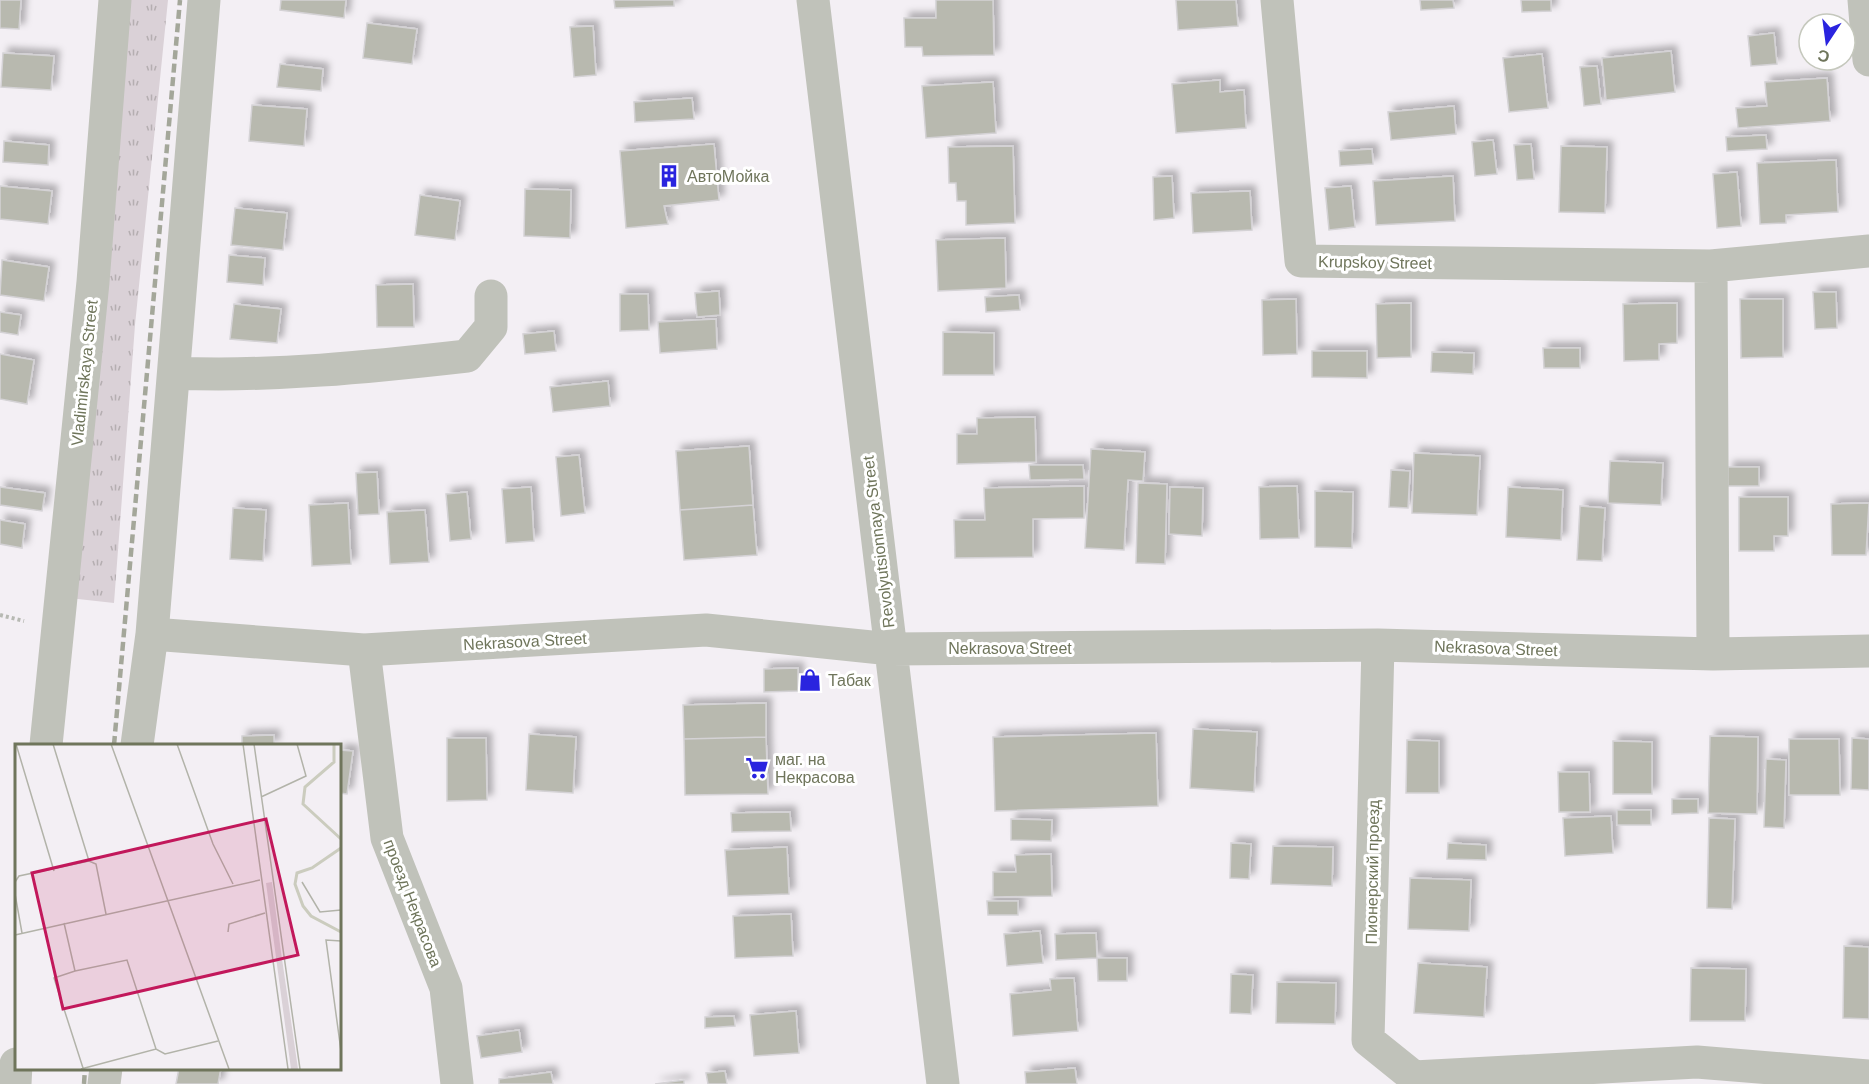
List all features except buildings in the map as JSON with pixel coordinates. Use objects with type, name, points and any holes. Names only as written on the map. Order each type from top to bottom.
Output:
[{"type":"street","name":"Vladimirskaya Street","points":[[46,744],[93,282],[115,0]]},
{"type":"street","points":[[137,744],[152,634],[204,0]]},
{"type":"street","name":"Revolyutsionnaya Street","points":[[813,0],[943,1084]]},
{"type":"street","name":"Krupskoy Street","points":[[1277,0],[1301,261],[1711,266],[1869,251]]},
{"type":"street","points":[[1864,0],[1869,60]]},
{"type":"street","points":[[1711,266],[1713,654]]},
{"type":"street","points":[[174,373],[232,375],[389,365],[467,356],[491,327],[491,296]]},
{"type":"street","name":"Nekrasova Street","points":[[152,634],[364,650],[706,630],[891,649],[1378,645],[1713,654],[1869,651]]},
{"type":"street","name":"Пионерский проезд","points":[[1378,645],[1368,1040],[1414,1081],[1698,1073],[1869,1077]]},
{"type":"street","name":"проезд Некрасова","points":[[364,650],[387,838],[446,988],[457,1084]]},
{"type":"street","points":[[15,1084],[16,1069]]},
{"type":"street","points":[[104,1084],[106,1069]]},
{"type":"green space","points":[[125,0],[168,0],[135,325],[114,603],[69,598]]},
{"type":"railway","points":[[114,744],[180,0]]},
{"type":"railway","points":[[84,1084],[85,1069]]},
{"type":"place","name":"АвтоМойка","points":[[669,176]]},
{"type":"place","name":"Табак","points":[[810,680]]},
{"type":"place","name":"маг. на Некрасова","points":[[757,768]]}]
